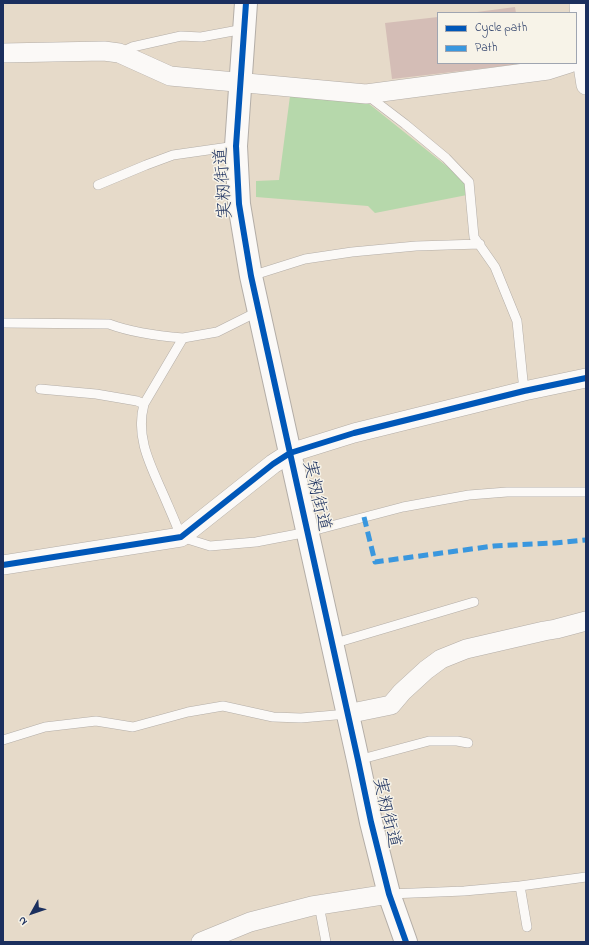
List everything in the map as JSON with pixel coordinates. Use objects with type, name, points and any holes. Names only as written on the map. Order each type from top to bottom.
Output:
[{"type":"main road","name":"実籾街道","points":[[246,3],[236,146],[239,204],[251,276],[371,822],[389,894],[406,942]]},
{"type":"street","points":[[579,3],[579,61],[586,85]]},
{"type":"street","points":[[3,53],[104,51],[119,53],[170,76],[366,94],[548,70],[569,64]]},
{"type":"street","points":[[3,565],[181,537],[273,464],[290,453],[354,433],[524,391],[586,378]]},
{"type":"street","points":[[347,714],[391,705],[402,692],[426,670],[441,659],[466,648],[556,629],[586,621]]},
{"type":"street","points":[[201,942],[250,922],[312,906],[389,894]]},
{"type":"lane","points":[[119,53],[132,46],[181,36],[201,37],[244,29]]},
{"type":"lane","points":[[366,94],[446,158],[469,182],[474,237],[495,267],[517,322],[524,391]]},
{"type":"lane","points":[[98,185],[174,155],[236,146]]},
{"type":"lane","points":[[251,276],[305,259],[352,252],[416,246],[480,244]]},
{"type":"lane","points":[[3,323],[109,324],[154,335],[183,338],[217,332],[259,311]]},
{"type":"lane","points":[[183,338],[144,404],[141,414],[142,440],[147,457],[181,537],[210,546],[256,542],[308,532],[403,507],[469,494],[507,492],[586,492]]},
{"type":"lane","points":[[40,389],[96,394],[137,401],[144,404]]},
{"type":"lane","points":[[332,644],[474,602]]},
{"type":"lane","points":[[3,740],[45,727],[96,721],[132,727],[188,712],[223,706],[273,717],[301,718],[347,714]]},
{"type":"lane","points":[[358,760],[429,741],[457,741],[468,743]]},
{"type":"lane","points":[[389,894],[464,891],[520,886],[586,877]]},
{"type":"lane","points":[[520,886],[527,927]]},
{"type":"lane","points":[[319,905],[326,942]]},
{"type":"green space","points":[[290,96],[368,103],[464,180],[467,195],[375,213],[368,206],[256,197],[256,181],[279,180]]},
{"type":"building","points":[[515,7],[516,12],[477,12]]},
{"type":"building","points":[[437,17],[437,64],[520,64],[392,79],[385,23]]},
{"type":"marked path","points":[[364,517],[375,562],[494,546],[586,540]]},
{"type":"cycle path","points":[[246,3],[236,146],[239,204],[251,276],[371,822],[389,894],[406,942]]},
{"type":"cycle path","points":[[3,565],[181,537],[273,464],[290,453],[354,433],[524,391],[586,378]]}]
